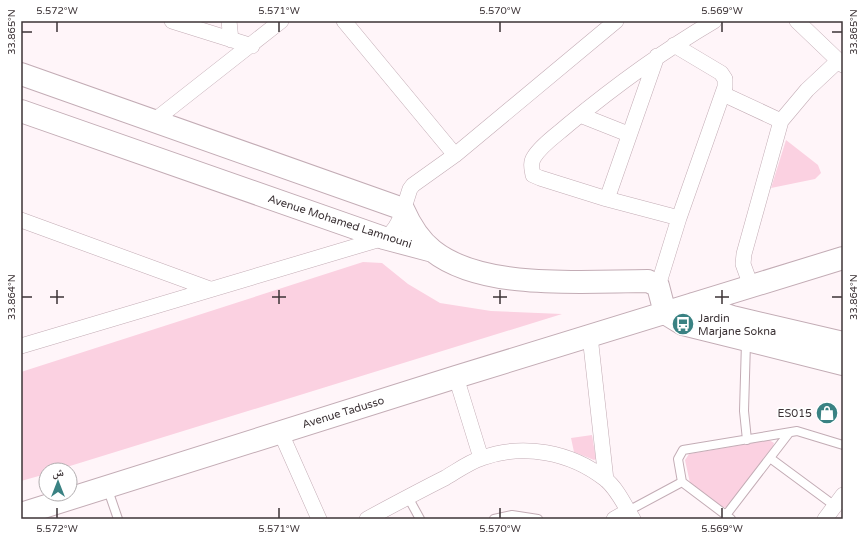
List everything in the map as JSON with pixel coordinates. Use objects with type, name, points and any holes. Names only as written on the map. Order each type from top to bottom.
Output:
[{"type":"street","points":[[172,21],[252,46]]},
{"type":"street","points":[[229,21],[231,40]]},
{"type":"street","points":[[155,120],[252,46],[281,21]]},
{"type":"street","points":[[344,21],[455,156]]},
{"type":"street","points":[[21,346],[384,238],[396,229],[413,185],[455,156],[616,21]]},
{"type":"street","points":[[679,218],[607,199],[533,175],[531,167],[533,158],[546,144],[580,115],[657,56],[714,21]]},
{"type":"street","points":[[751,286],[743,264],[744,254],[781,121],[807,90],[840,57],[797,21]]},
{"type":"street","points":[[674,45],[721,73],[725,79],[723,94],[679,218],[658,286],[665,313],[684,324],[746,341],[843,364]]},
{"type":"street","points":[[607,199],[628,134],[657,56]]},
{"type":"street","points":[[21,74],[155,120],[403,209]]},
{"type":"street","points":[[723,94],[781,121]]},
{"type":"street","name":"Avenue Mohamed Lamnouni","points":[[21,110],[384,238],[432,251]]},
{"type":"street","points":[[580,115],[628,134]]},
{"type":"street","name":"Avenue Mohamed Lamnouni","points":[[403,209],[413,229],[432,251]]},
{"type":"street","points":[[21,220],[210,289]]},
{"type":"street","points":[[432,251],[451,262],[480,272],[509,278],[539,281],[648,281],[658,286]]},
{"type":"street","name":"Avenue Tadusso","points":[[21,514],[280,431],[843,258]]},
{"type":"street","points":[[693,304],[732,317],[843,343]]},
{"type":"street","points":[[590,336],[606,480]]},
{"type":"street","points":[[456,377],[481,458]]},
{"type":"street","points":[[280,431],[320,519]]},
{"type":"street","points":[[367,519],[481,458],[502,452],[527,450],[556,454],[580,463],[606,480],[630,515],[614,519]]},
{"type":"street","points":[[825,519],[839,500]]},
{"type":"lane","points":[[746,341],[744,411],[747,440]]},
{"type":"lane","points":[[789,433],[728,517],[682,482],[678,459],[683,450],[797,431],[843,445]]},
{"type":"lane","points":[[770,458],[839,500]]},
{"type":"lane","points":[[630,515],[682,482]]},
{"type":"lane","points":[[107,486],[118,519]]},
{"type":"lane","points":[[408,497],[420,519]]},
{"type":"lane","points":[[498,518],[517,515],[538,519]]},
{"type":"shaded area","points":[[786,140],[818,165],[821,173],[815,179],[771,188]]},
{"type":"shaded area","points":[[363,262],[382,263],[408,284],[440,303],[491,311],[562,314],[78,464],[78,462],[38,462],[38,476],[21,481],[21,372]]},
{"type":"shaded area","points":[[592,435],[596,459],[594,460],[574,452],[571,438]]},
{"type":"shaded area","points":[[769,440],[774,443],[773,446],[727,507],[720,508],[690,483],[685,460],[689,454]]},
{"type":"place","name":"Jardin Marjane Sokna","points":[[683,324]]},
{"type":"place","name":"ES015","points":[[827,413]]}]
